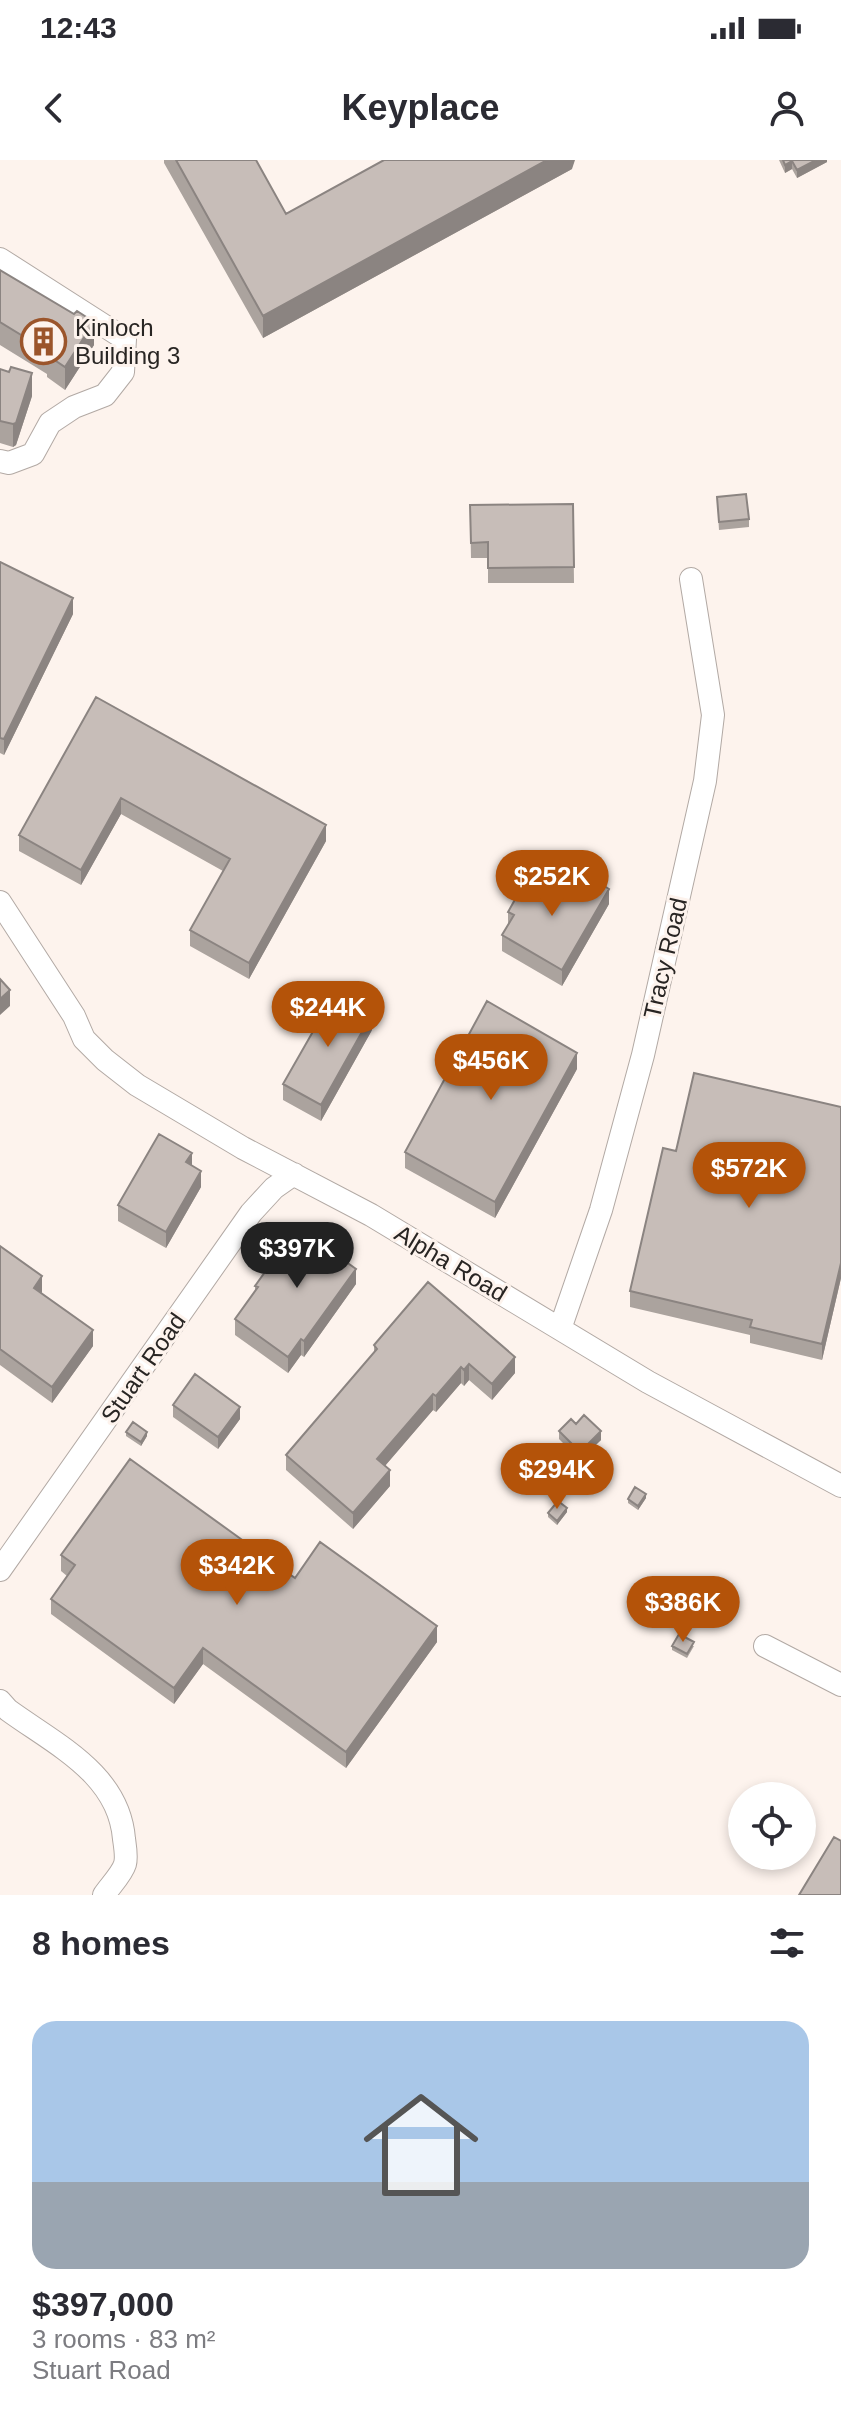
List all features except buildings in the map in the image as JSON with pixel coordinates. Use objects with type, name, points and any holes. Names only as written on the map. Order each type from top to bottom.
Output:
[{"type":"street","points":[[0,259],[125,339],[123,372],[105,395],[74,407],[50,423],[33,454],[9,463],[0,461]]},
{"type":"street","name":"Tracy Road","points":[[560,1329],[601,1210],[636,1078],[705,781],[713,715],[691,579]]},
{"type":"street","name":"Alpha Road","points":[[0,902],[74,1016],[84,1039],[137,1085],[243,1148],[371,1215],[648,1382],[841,1486]]},
{"type":"street","name":"Stuart Road","points":[[0,1570],[251,1213],[274,1188],[294,1174]]},
{"type":"street","points":[[765,1646],[841,1685]]},
{"type":"street","points":[[0,1701],[84,1765],[104,1784],[118,1807],[125,1863],[104,1895]]},
{"type":"place","name":"Kinloch Building 3","points":[[44,341]]}]
